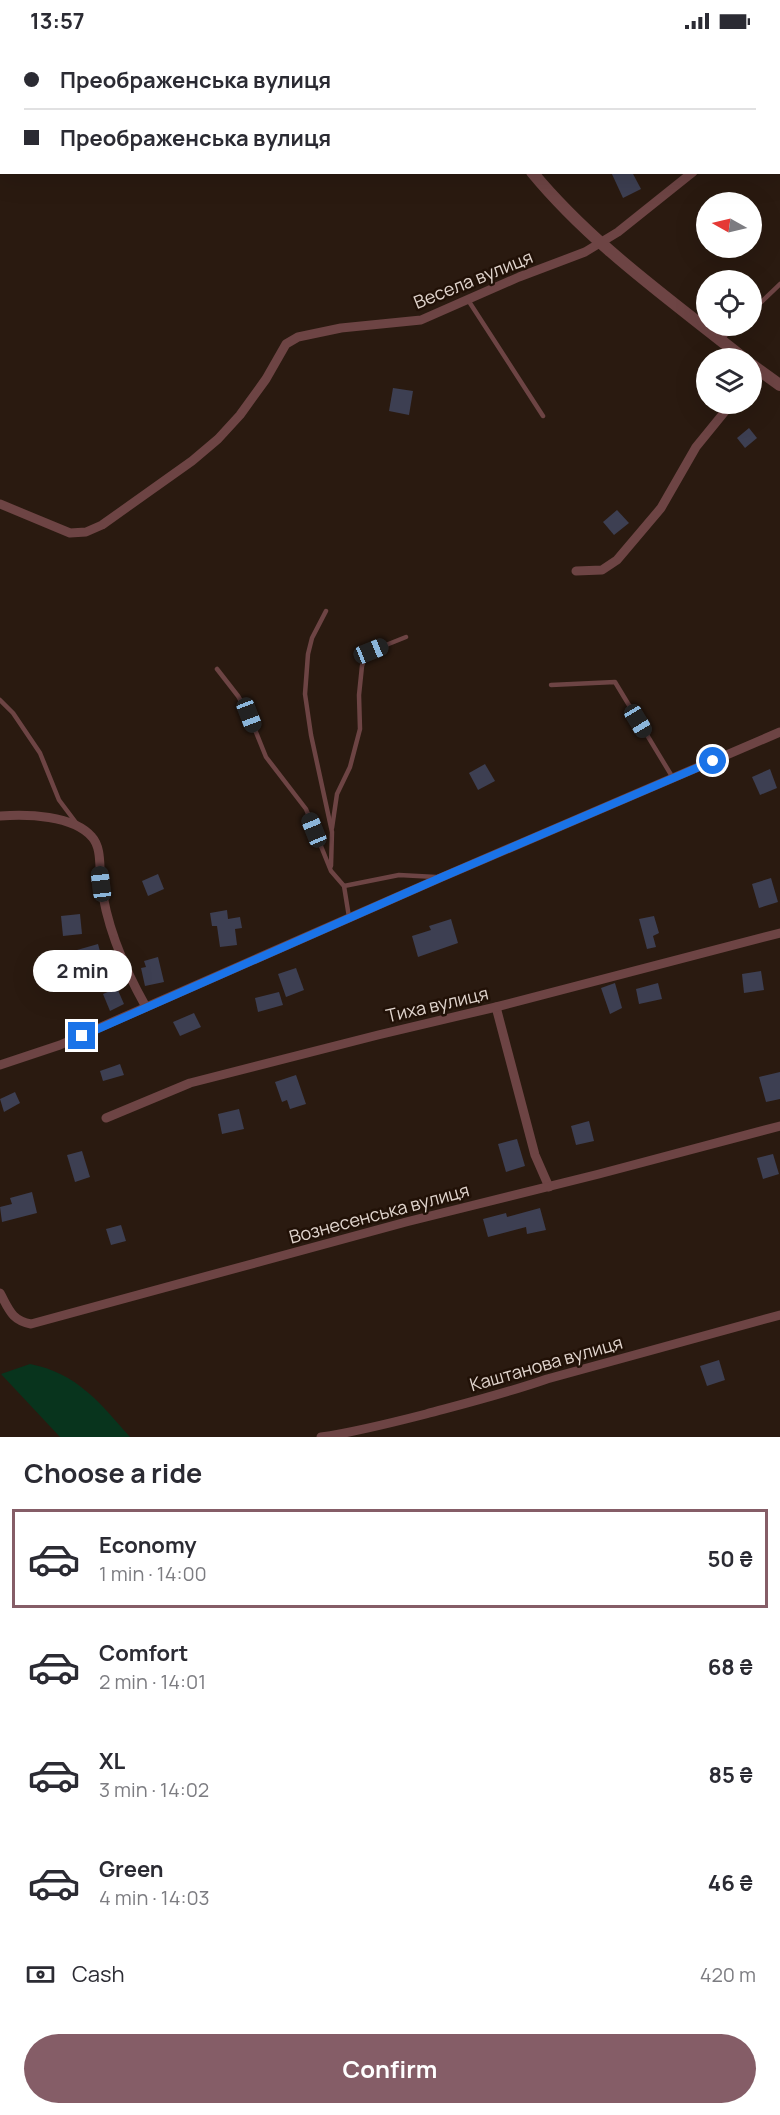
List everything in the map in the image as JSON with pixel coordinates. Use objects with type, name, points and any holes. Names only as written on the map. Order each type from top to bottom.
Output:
[{"type":"street","points":[[534,174],[579,223],[627,266],[731,348]]},
{"type":"street","name":"Весела вулиця","points":[[0,504],[70,532],[86,532],[102,525],[192,461],[218,439],[240,416],[266,379],[286,344],[298,337],[341,328],[421,320],[519,277],[585,252],[602,243],[690,174]]},
{"type":"street","points":[[762,376],[780,385]]},
{"type":"street","points":[[576,571],[602,570],[617,560],[661,508],[696,447],[723,414]]},
{"type":"street","points":[[0,1065],[60,1046],[440,878],[780,732]]},
{"type":"street","points":[[0,816],[36,815],[59,819],[80,828],[93,837],[98,850],[104,905],[115,942],[146,1007]]},
{"type":"street","name":"Тиха вулиця","points":[[106,1118],[190,1083],[780,933]]},
{"type":"street","points":[[496,1007],[535,1155],[549,1187]]},
{"type":"street","name":"Вознесенська вулиця","points":[[0,1293],[13,1316],[20,1322],[31,1324],[406,1222],[780,1126]]},
{"type":"street","name":"Каштанова вулиця","points":[[321,1437],[457,1406],[780,1315]]},
{"type":"lane","points":[[762,301],[780,284]]},
{"type":"lane","points":[[467,299],[543,417]]},
{"type":"lane","points":[[720,340],[725,336]]},
{"type":"lane","points":[[326,611],[312,638],[308,654],[305,694],[311,735],[332,832]]},
{"type":"lane","points":[[330,871],[334,806],[350,767],[360,729],[358,695],[362,666],[365,657],[371,651],[406,637]]},
{"type":"lane","points":[[217,669],[238,696],[249,715],[266,757],[306,809],[330,871],[344,886],[349,918]]},
{"type":"lane","points":[[551,685],[615,682],[673,778]]},
{"type":"lane","points":[[0,700],[13,713],[40,753],[59,800],[80,828]]},
{"type":"lane","points":[[344,886],[399,875],[440,878]]},
{"type":"green space","points":[[30,1364],[47,1368],[74,1382],[98,1401],[130,1437],[60,1437],[1,1374]]},
{"type":"building","points":[[612,174],[633,174],[641,189],[623,198]]},
{"type":"building","points":[[393,388],[413,391],[409,415],[389,411]]},
{"type":"building","points":[[749,428],[757,438],[745,448],[737,438]]},
{"type":"building","points":[[617,510],[629,523],[614,535],[603,522]]},
{"type":"building","points":[[485,764],[495,781],[478,790],[469,773]]},
{"type":"building","points":[[770,769],[777,788],[760,795],[752,777]]},
{"type":"building","points":[[158,874],[164,889],[148,896],[142,881]]},
{"type":"building","points":[[771,878],[778,902],[759,908],[752,884]]},
{"type":"building","points":[[227,910],[228,919],[240,917],[242,928],[235,929],[237,945],[220,947],[217,926],[212,926],[210,913]]},
{"type":"building","points":[[80,914],[82,934],[63,936],[61,916]]},
{"type":"building","points":[[654,916],[659,933],[653,936],[656,947],[647,949],[639,919]]},
{"type":"building","points":[[451,919],[458,943],[418,957],[412,936],[431,930],[429,926]]},
{"type":"building","points":[[98,944],[105,970],[84,975],[77,950]]},
{"type":"building","points":[[158,957],[164,982],[145,986],[141,968],[146,967],[144,961]]},
{"type":"building","points":[[296,968],[304,990],[286,997],[278,974]]},
{"type":"building","points":[[761,971],[764,990],[744,993],[742,974]]},
{"type":"building","points":[[615,983],[622,1008],[610,1014],[601,988]]},
{"type":"building","points":[[658,983],[662,999],[639,1004],[636,989]]},
{"type":"building","points":[[117,988],[124,1004],[110,1011],[103,994]]},
{"type":"building","points":[[279,992],[283,1005],[258,1012],[255,998]]},
{"type":"building","points":[[194,1013],[201,1027],[180,1036],[173,1022]]},
{"type":"building","points":[[120,1064],[124,1075],[103,1081],[100,1071]]},
{"type":"building","points":[[780,1072],[780,1099],[766,1102],[759,1077]]},
{"type":"building","points":[[296,1075],[306,1104],[290,1109],[287,1100],[282,1102],[275,1082]]},
{"type":"building","points":[[15,1092],[20,1103],[4,1112],[0,1099]]},
{"type":"building","points":[[239,1109],[244,1129],[222,1134],[218,1114]]},
{"type":"building","points":[[589,1121],[594,1141],[576,1145],[571,1126]]},
{"type":"building","points":[[517,1139],[525,1166],[506,1172],[498,1144]]},
{"type":"building","points":[[82,1151],[90,1177],[75,1182],[67,1155]]},
{"type":"building","points":[[773,1154],[779,1174],[763,1179],[757,1158]]},
{"type":"building","points":[[32,1192],[37,1213],[2,1222],[0,1207],[12,1204],[10,1198]]},
{"type":"building","points":[[540,1208],[546,1230],[527,1234],[526,1227],[488,1237],[483,1219],[506,1213],[507,1217]]},
{"type":"building","points":[[121,1225],[126,1241],[111,1245],[106,1229]]},
{"type":"building","points":[[719,1360],[725,1380],[707,1386],[700,1366]]},
{"type":"route","points":[[82,1036],[440,878],[713,761]]}]
